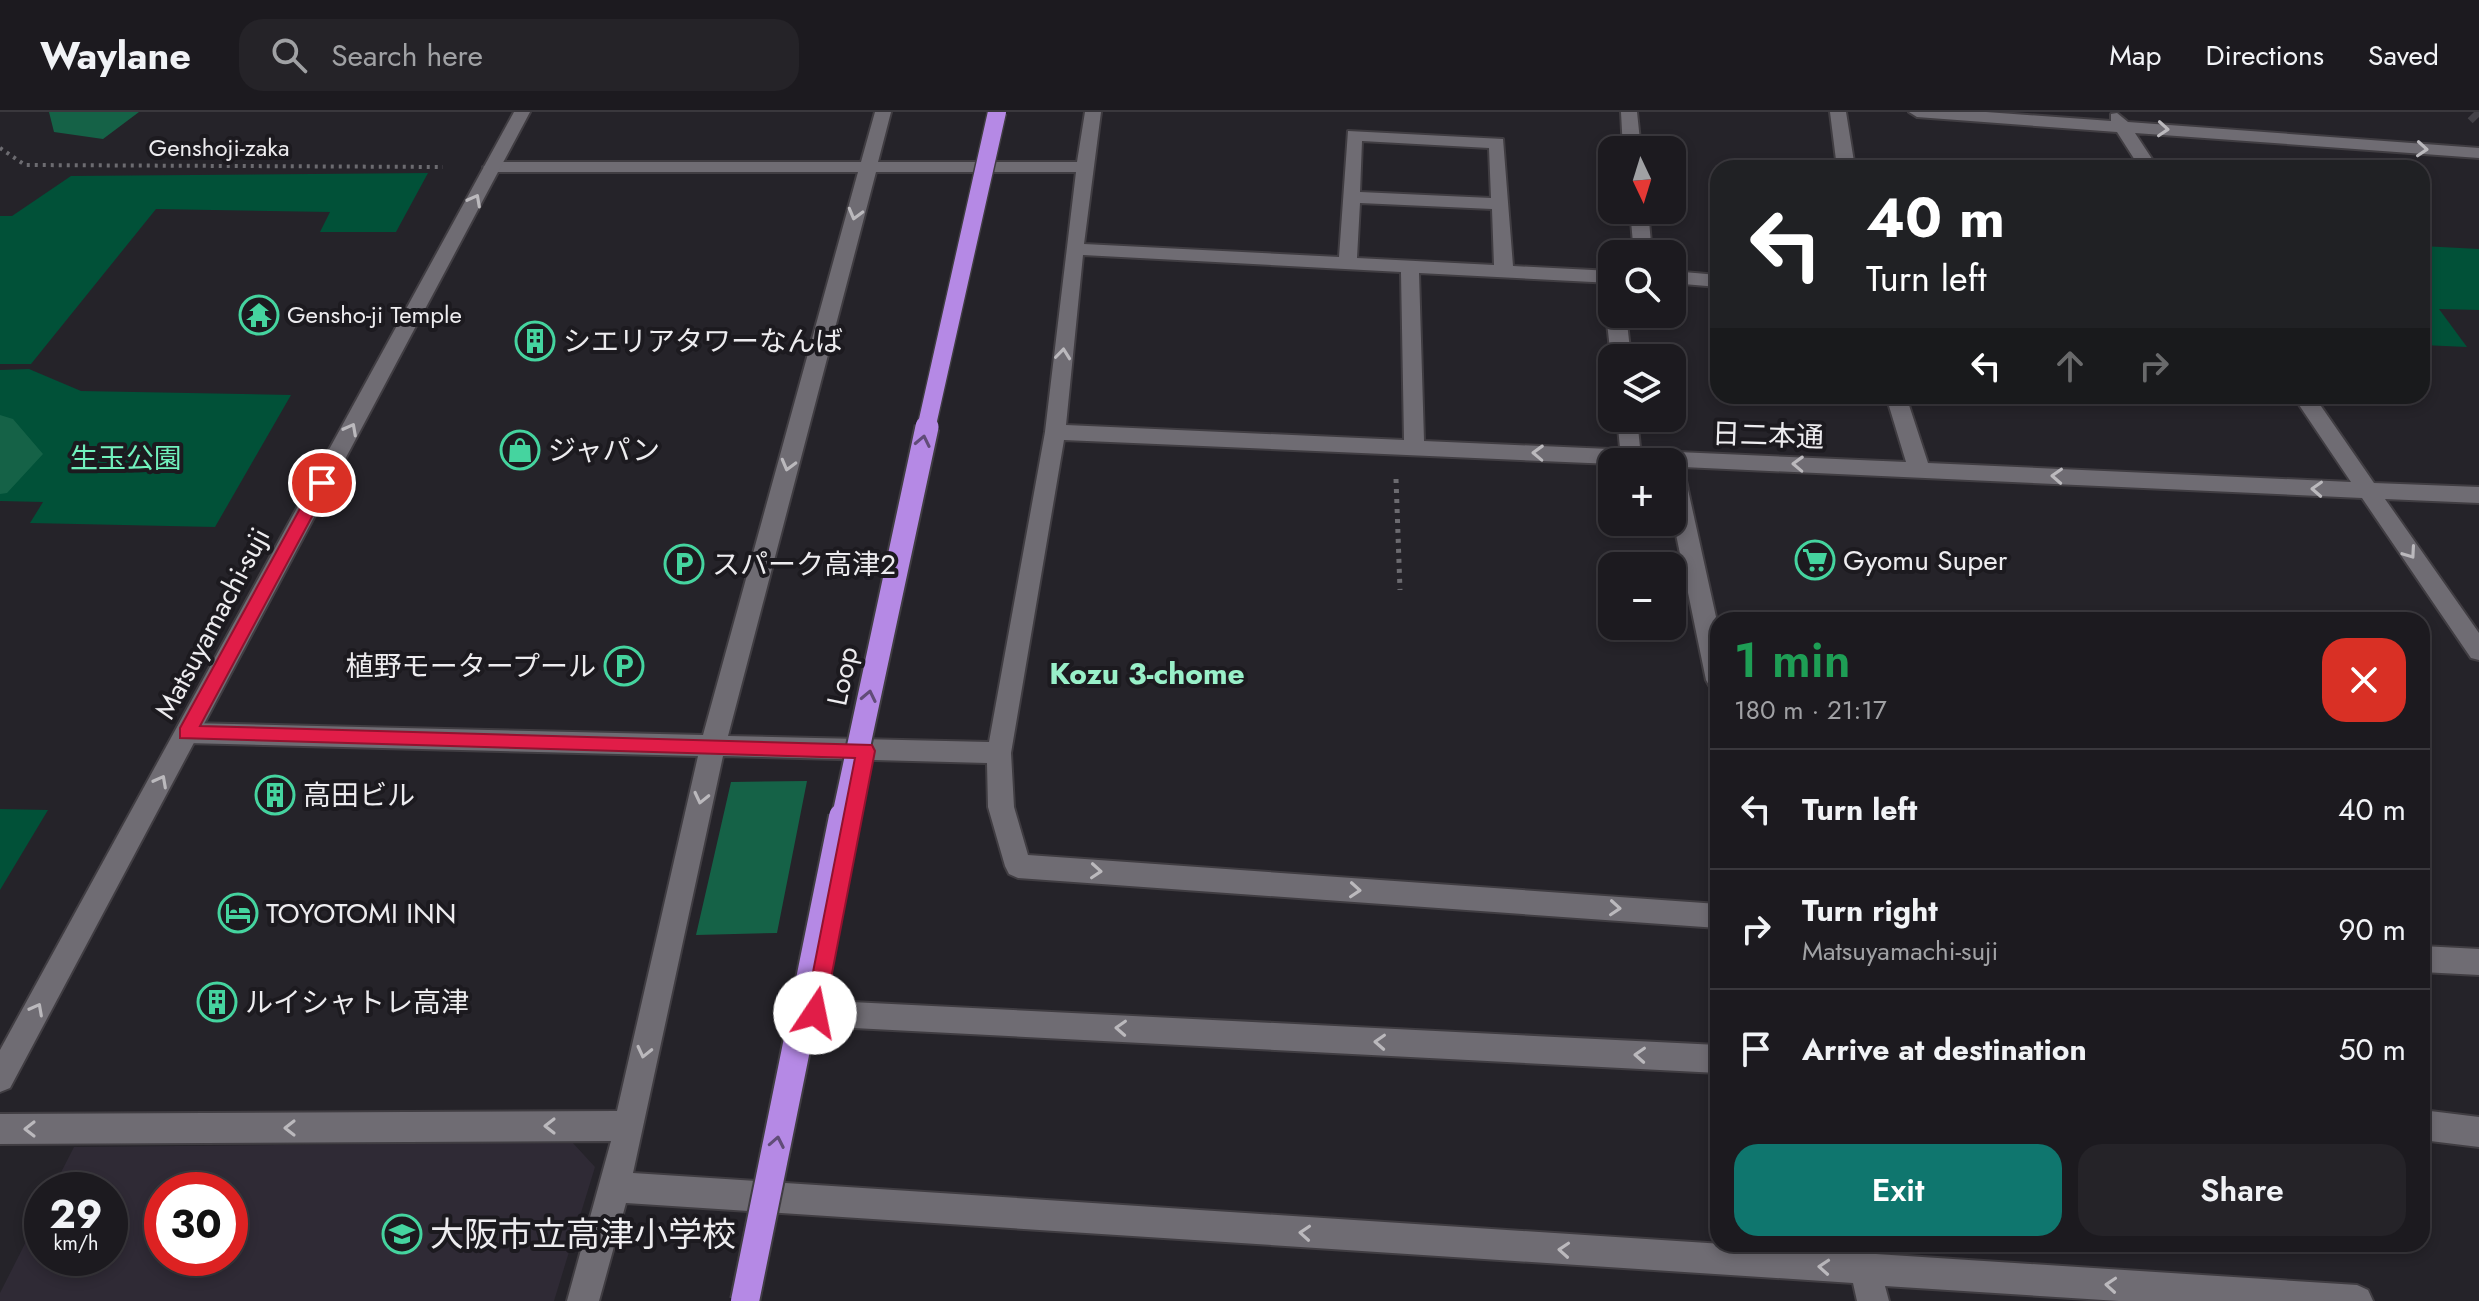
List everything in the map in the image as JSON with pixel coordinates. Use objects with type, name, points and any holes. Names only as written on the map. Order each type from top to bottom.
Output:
[{"type":"highway","name":"Loop","points":[[745,1301],[832,867],[971,219],[997,112]]},
{"type":"street","name":"Matsuyamachi-suji","points":[[0,1078],[522,112]]},
{"type":"street","points":[[583,1301],[615,1187],[713,745],[883,112]]},
{"type":"street","points":[[1093,112],[1074,249],[1055,432],[999,753],[1001,807],[1018,866],[1710,915]]},
{"type":"street","points":[[1629,112],[1631,136]]},
{"type":"street","points":[[1838,112],[1845,160]]},
{"type":"street","points":[[1917,112],[2118,119],[2479,153]]},
{"type":"street","points":[[2118,119],[2144,160]]},
{"type":"street","points":[[1348,264],[1354,135],[1497,143],[1504,271]]},
{"type":"street","points":[[492,167],[1084,167]]},
{"type":"street","points":[[1352,197],[1499,204]]},
{"type":"street","points":[[1074,249],[1598,276]]},
{"type":"street","points":[[1404,447],[1410,267]]},
{"type":"street","points":[[1686,278],[1710,280]]},
{"type":"street","points":[[1899,404],[1919,469]]},
{"type":"street","points":[[2308,404],[2479,651]]},
{"type":"street","name":"日二本通","points":[[1055,432],[1598,456]]},
{"type":"street","name":"日二本通","points":[[1686,460],[2479,495]]},
{"type":"street","points":[[1686,530],[1710,642]]},
{"type":"street","points":[[187,733],[999,753]]},
{"type":"street","points":[[865,751],[815,1013],[1710,1059]]},
{"type":"street","points":[[2430,959],[2479,962]]},
{"type":"street","points":[[0,1129],[628,1126]]},
{"type":"street","points":[[2430,1126],[2479,1132]]},
{"type":"street","points":[[615,1187],[1710,1248]]},
{"type":"street","points":[[1773,1252],[1862,1257],[2357,1301]]},
{"type":"street","points":[[1862,1257],[1873,1301]]},
{"type":"path","name":"Genshoji-zaka","points":[[0,148],[25,165],[443,167]]},
{"type":"path","points":[[1400,590],[1404,447]]},
{"type":"shaded area","name":"大阪市立高津小学校","points":[[572,1142],[595,1167],[554,1301],[0,1301],[0,1293],[24,1246],[24,1276],[128,1276],[128,1172],[61,1172],[74,1147]]},
{"type":"green space","points":[[49,112],[139,112],[103,139],[54,132]]},
{"type":"green space","points":[[428,173],[396,232],[320,232],[330,212],[156,209],[31,364],[0,364],[0,216],[12,216],[71,176]]},
{"type":"green space","points":[[2430,246],[2479,249],[2479,310],[2439,309],[2467,347],[2430,345]]},
{"type":"green space","name":"生玉公園","points":[[29,369],[81,391],[291,395],[215,527],[30,523],[43,502],[0,501],[0,370]]},
{"type":"green space","points":[[0,415],[13,419],[43,454],[7,493],[0,494]]},
{"type":"green space","points":[[807,781],[777,933],[696,935],[731,782]]},
{"type":"green space","points":[[0,809],[48,810],[0,890]]},
{"type":"tunnel","points":[[2474,112],[2479,117]]},
{"type":"place","name":"Gensho-ji Temple","points":[[259,315]]},
{"type":"place","name":"シエリアタワーなんば","points":[[535,341]]},
{"type":"place","name":"ジャパン","points":[[520,450]]},
{"type":"place","name":"Gyomu Super","points":[[1815,560]]},
{"type":"place","name":"スパーク高津2","points":[[684,564]]},
{"type":"place","name":"植野モータープール","points":[[624,666]]},
{"type":"place","name":"高田ビル","points":[[275,795]]},
{"type":"place","name":"TOYOTOMI INN","points":[[238,913]]},
{"type":"place","name":"ルイシャトレ高津","points":[[217,1002]]},
{"type":"place","name":"大阪市立高津小学校","points":[[402,1234]]},
{"type":"district","name":"Kozu 3-chome","points":[[1147,674]]},
{"type":"route","points":[[322,483],[187,733],[865,751],[815,1013]]}]
